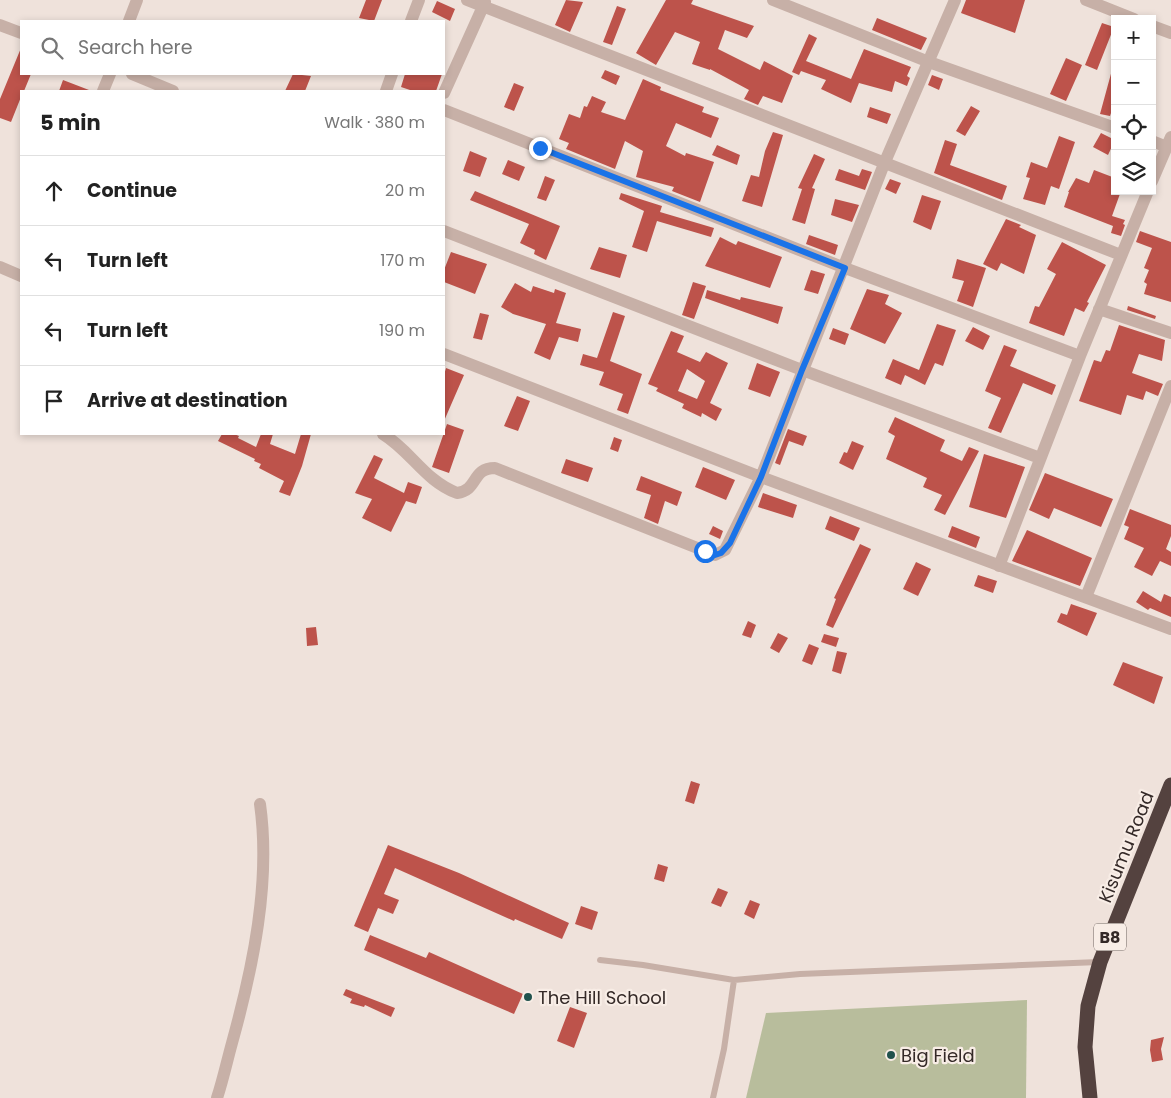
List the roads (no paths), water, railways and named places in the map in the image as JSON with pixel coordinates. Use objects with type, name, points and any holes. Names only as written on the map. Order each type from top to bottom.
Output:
[{"type":"highway","name":"Kisumu Road","points":[[1090,1098],[1086,1039],[1088,1006],[1100,962],[1171,785]]},
{"type":"street","points":[[129,20],[137,0]]},
{"type":"street","points":[[411,20],[419,0]]},
{"type":"street","points":[[467,0],[484,4],[884,164],[1121,255]]},
{"type":"street","points":[[773,0],[929,62],[1111,127]]},
{"type":"street","points":[[384,435],[409,454],[424,473],[451,491],[463,492],[472,486],[478,473],[485,468],[495,468],[715,555],[721,553],[730,543],[761,477],[802,370],[845,268],[884,164],[955,0]]},
{"type":"street","points":[[1086,0],[1124,15]]},
{"type":"street","points":[[445,91],[484,4]]},
{"type":"street","points":[[0,25],[20,33]]},
{"type":"street","points":[[1156,27],[1171,33]]},
{"type":"street","points":[[103,90],[110,75]]},
{"type":"street","points":[[134,75],[171,90]]},
{"type":"street","points":[[388,90],[392,75]]},
{"type":"street","points":[[445,110],[845,268],[1080,356]]},
{"type":"street","points":[[1156,142],[1169,142],[1156,172]]},
{"type":"street","points":[[999,566],[1080,356],[1146,195]]},
{"type":"street","points":[[445,231],[802,370],[1040,458]]},
{"type":"street","points":[[0,268],[20,276]]},
{"type":"street","points":[[1099,309],[1171,333]]},
{"type":"street","points":[[445,354],[761,477],[1171,629]]},
{"type":"street","points":[[1086,597],[1171,386]]},
{"type":"street","points":[[217,1098],[246,991],[254,944],[265,836],[260,804]]},
{"type":"lane","points":[[600,960],[734,980],[800,974],[1100,962]]},
{"type":"lane","points":[[713,1098],[724,1049],[734,980]]},
{"type":"place","name":"The Hill School","points":[[528,997]]},
{"type":"place","name":"Big Field","points":[[891,1055]]}]
